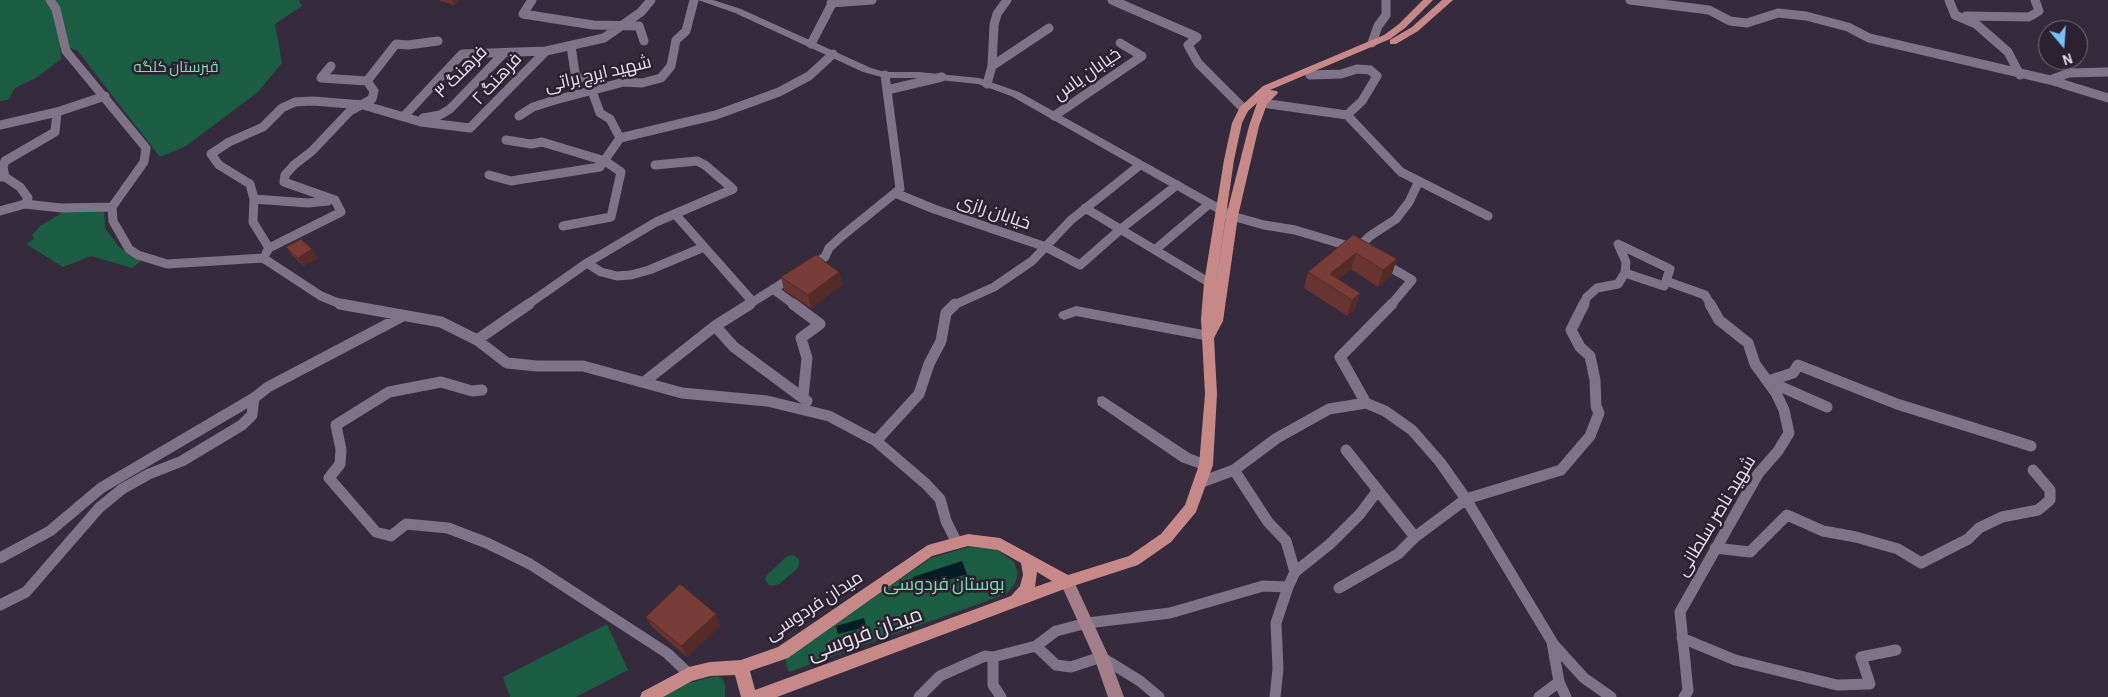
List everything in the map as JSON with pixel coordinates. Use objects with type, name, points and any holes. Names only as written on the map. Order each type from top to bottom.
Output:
[{"type":"main road","points":[[1209,336],[1216,321],[1232,216],[1254,126],[1262,103],[1273,92],[1387,37],[1402,26],[1428,0]]},
{"type":"main road","points":[[1244,109],[1267,88],[1388,45],[1415,29],[1448,0]]},
{"type":"main road","name":"میدان فروسی","points":[[757,697],[1066,582],[1133,561],[1166,538],[1191,508],[1206,465],[1211,394],[1207,319],[1210,283],[1220,211],[1237,123],[1244,109]]},
{"type":"main road","points":[[1237,123],[1254,126]]},
{"type":"main road","name":"میدان فردوسی","points":[[648,697],[689,674],[741,667],[782,653],[928,551],[957,543],[968,540],[1000,544],[1066,582]]},
{"type":"main road","points":[[1016,602],[1027,589],[1030,575],[1028,560]]},
{"type":"main road","points":[[1066,582],[1087,623],[1116,697]]},
{"type":"main road","points":[[741,667],[749,697]]},
{"type":"street","points":[[50,0],[56,9],[66,51],[146,148],[144,162],[112,207],[113,221],[129,249],[154,262],[189,264],[263,258],[321,296],[348,307],[441,322],[477,340],[507,363],[537,366],[583,366],[682,392],[767,401],[829,416]]},
{"type":"street","points":[[532,0],[523,14],[593,24],[639,26],[644,41]]},
{"type":"street","points":[[269,248],[253,222],[254,199],[250,184],[218,165],[211,154],[229,142],[263,127],[282,108],[295,102],[321,101],[363,105],[408,117],[462,54],[546,51],[604,38],[625,24],[651,0]]},
{"type":"street","name":"شهید ایرج براتی","points":[[519,116],[533,107],[590,91],[624,82],[642,83],[660,78],[671,66],[676,40],[686,30],[694,0]]},
{"type":"street","points":[[703,0],[738,11],[867,70],[885,75],[945,76],[987,84],[1015,94],[1220,211],[1264,225],[1296,230],[1366,253],[1412,280],[1396,300],[1340,357],[1366,403]]},
{"type":"street","points":[[811,44],[833,2],[872,0]]},
{"type":"street","points":[[987,84],[992,66],[994,25],[997,14],[1007,0]]},
{"type":"street","points":[[1112,0],[1197,37],[1188,45],[1198,63],[1244,109]]},
{"type":"street","points":[[1372,43],[1378,26],[1386,15],[1386,0]]},
{"type":"street","points":[[1630,0],[1709,10],[1730,21],[1747,24],[1778,13],[1806,16],[1848,27],[1869,38],[2020,75],[2050,80],[2108,98]]},
{"type":"street","points":[[1949,0],[1955,15],[1972,21],[1999,44],[2016,64],[2020,75]]},
{"type":"street","points":[[1955,15],[2029,17],[2039,11],[2035,0]]},
{"type":"street","points":[[992,66],[1049,28]]},
{"type":"street","points":[[367,81],[396,44],[408,45],[438,41]]},
{"type":"street","name":"خیابان یاس","points":[[1054,116],[1142,56],[1120,43]]},
{"type":"street","points":[[571,46],[576,79],[587,77],[590,91],[600,113],[610,119],[620,138]]},
{"type":"street","name":"فرهنگ ۲","points":[[408,117],[470,128],[546,51]]},
{"type":"street","name":"فرهنگ ۳","points":[[408,117],[434,117],[450,109],[504,53]]},
{"type":"street","points":[[489,175],[511,182],[600,167],[606,161],[611,148],[620,138],[716,115],[780,92],[809,76],[833,54]]},
{"type":"street","points":[[330,66],[321,78],[367,81]]},
{"type":"street","points":[[1304,76],[1341,74],[1357,69],[1370,70],[1377,76],[1362,100],[1347,115]]},
{"type":"street","points":[[2050,80],[2069,73],[2108,72]]},
{"type":"street","points":[[644,382],[715,326],[752,301],[825,257],[829,248],[842,236],[900,189],[885,75]]},
{"type":"street","points":[[887,90],[945,76]]},
{"type":"street","points":[[263,258],[269,248],[341,212],[335,200],[284,182],[285,176],[350,111],[372,100],[374,91],[367,81]]},
{"type":"street","points":[[0,125],[56,112],[105,96]]},
{"type":"street","points":[[1262,103],[1347,115],[1396,168],[1488,216]]},
{"type":"street","points":[[25,204],[28,198],[24,192],[3,177],[3,166],[5,161],[55,132],[56,112]]},
{"type":"street","points":[[506,140],[531,144],[542,142],[606,161],[621,172],[611,217],[563,226]]},
{"type":"street","points":[[477,340],[587,263],[656,222],[733,189],[705,165],[696,161],[655,165]]},
{"type":"street","points":[[876,441],[920,394],[929,364],[941,341],[946,313],[957,302],[994,287],[1032,262],[1070,220],[1140,165]]},
{"type":"street","points":[[1366,253],[1370,236],[1396,220],[1409,202],[1419,181]]},
{"type":"street","points":[[1122,228],[1177,185]]},
{"type":"street","name":"خیابان رازی","points":[[896,193],[942,212],[1046,247],[1080,265],[1122,228]]},
{"type":"street","points":[[254,199],[308,203],[335,200]]},
{"type":"street","points":[[0,211],[25,204],[61,208],[112,207]]},
{"type":"street","points":[[1156,249],[1208,204]]},
{"type":"street","points":[[1085,208],[1122,228],[1210,283]]},
{"type":"street","points":[[675,214],[752,301]]},
{"type":"street","points":[[1339,588],[1398,554],[1415,537],[1466,498],[1547,476],[1562,470],[1590,436],[1600,413],[1596,406],[1595,380],[1590,356],[1580,346],[1571,330],[1586,297],[1597,288],[1618,284],[1625,273],[1626,262],[1618,244],[1670,269],[1664,286],[1625,273]]},
{"type":"street","points":[[587,263],[601,272],[617,276],[631,275],[649,270],[704,247]]},
{"type":"street","name":"شهید ناصر سلطانی","points":[[1666,280],[1705,295],[1719,320],[1748,343],[1755,364],[1776,393],[1784,410],[1789,433],[1778,451],[1758,474],[1680,612],[1688,691],[1684,697]]},
{"type":"street","points":[[773,290],[820,324],[801,338],[807,358],[803,397],[806,401]]},
{"type":"street","points":[[1064,315],[1076,311],[1209,336]]},
{"type":"street","points":[[0,558],[50,531],[101,488],[254,398],[290,373],[403,316]]},
{"type":"street","points":[[715,326],[734,347],[806,401],[829,416],[876,441],[940,499],[946,521],[957,543]]},
{"type":"street","points":[[1768,381],[1793,373],[1798,365],[1897,404],[2031,446]]},
{"type":"street","points":[[1768,381],[1826,407]]},
{"type":"street","points":[[482,390],[472,391],[441,382],[411,386],[389,392],[375,399],[336,425],[341,450],[340,464],[329,478],[376,532],[391,536],[406,524],[448,528],[487,543],[530,564],[667,654],[689,674]]},
{"type":"street","points":[[0,605],[26,592],[99,508],[122,489],[154,472],[182,461],[242,425],[252,416],[254,398]]},
{"type":"street","points":[[1103,401],[1186,458],[1206,465]]},
{"type":"street","points":[[1199,484],[1234,470],[1277,438],[1318,413],[1344,405],[1366,403],[1385,411],[1412,430],[1440,462],[1466,498],[1551,641],[1584,678],[1611,697]]},
{"type":"street","points":[[1346,450],[1415,537]]},
{"type":"street","points":[[1234,470],[1268,522],[1286,541],[1295,572]]},
{"type":"street","points":[[1715,548],[1750,552],[1787,515],[1823,531],[1856,537],[1898,549],[1921,563],[1968,539],[1979,528],[2002,517],[2038,510],[2050,500],[2050,490],[2033,470]]},
{"type":"street","points":[[1274,697],[1278,669],[1276,623],[1288,586],[1295,572],[1330,544],[1360,514],[1378,490]]},
{"type":"street","points":[[918,697],[940,676],[957,667],[985,656],[993,657],[1022,648],[1036,646],[1056,632],[1087,623],[1170,613],[1263,586],[1288,586]]},
{"type":"street","points":[[1682,638],[1735,660],[1837,684],[1870,684],[1861,657],[1896,650]]},
{"type":"street","points":[[1551,641],[1559,682],[1566,697]]},
{"type":"street","points":[[1036,646],[1056,665],[1071,667],[1101,657],[1140,681],[1159,697]]},
{"type":"street","points":[[993,657],[992,685],[1001,697]]},
{"type":"street","points":[[1539,697],[1559,682]]},
{"type":"green space","name":"قبرستان کلگه","points":[[0,0],[299,0],[302,6],[275,24],[282,63],[258,92],[186,146],[160,157],[77,50],[66,47],[60,49],[61,59],[36,78],[15,88],[8,100],[0,101]]},
{"type":"green space","points":[[104,209],[105,228],[119,247],[141,261],[132,268],[91,256],[63,267],[26,244],[34,239],[32,235],[40,226],[67,210]]},
{"type":"green space","name":"بوستان فردوسی","points":[[969,547],[996,549],[1014,562],[1018,573],[1015,584],[1006,594],[789,672],[785,659],[931,558]]},
{"type":"green space","points":[[793,555],[799,559],[797,569],[779,584],[772,586],[768,584],[765,579],[767,575],[786,557]]},
{"type":"green space","points":[[607,624],[628,670],[576,697],[510,697],[503,677]]},
{"type":"green space","points":[[717,676],[723,679],[725,697],[663,697],[676,686]]},
{"type":"water","points":[[962,561],[967,574],[917,590],[913,577]]},
{"type":"water","points":[[864,618],[866,627],[838,634],[836,626]]},
{"type":"building","points":[[1353,235],[1397,259],[1383,270],[1356,253],[1330,274],[1360,293],[1352,300],[1308,272]]},
{"type":"building","points":[[301,239],[312,249],[298,258],[286,247]]},
{"type":"building","points":[[816,255],[839,272],[808,295],[781,277]]},
{"type":"building","points":[[680,584],[716,614],[681,646],[646,617]]}]
